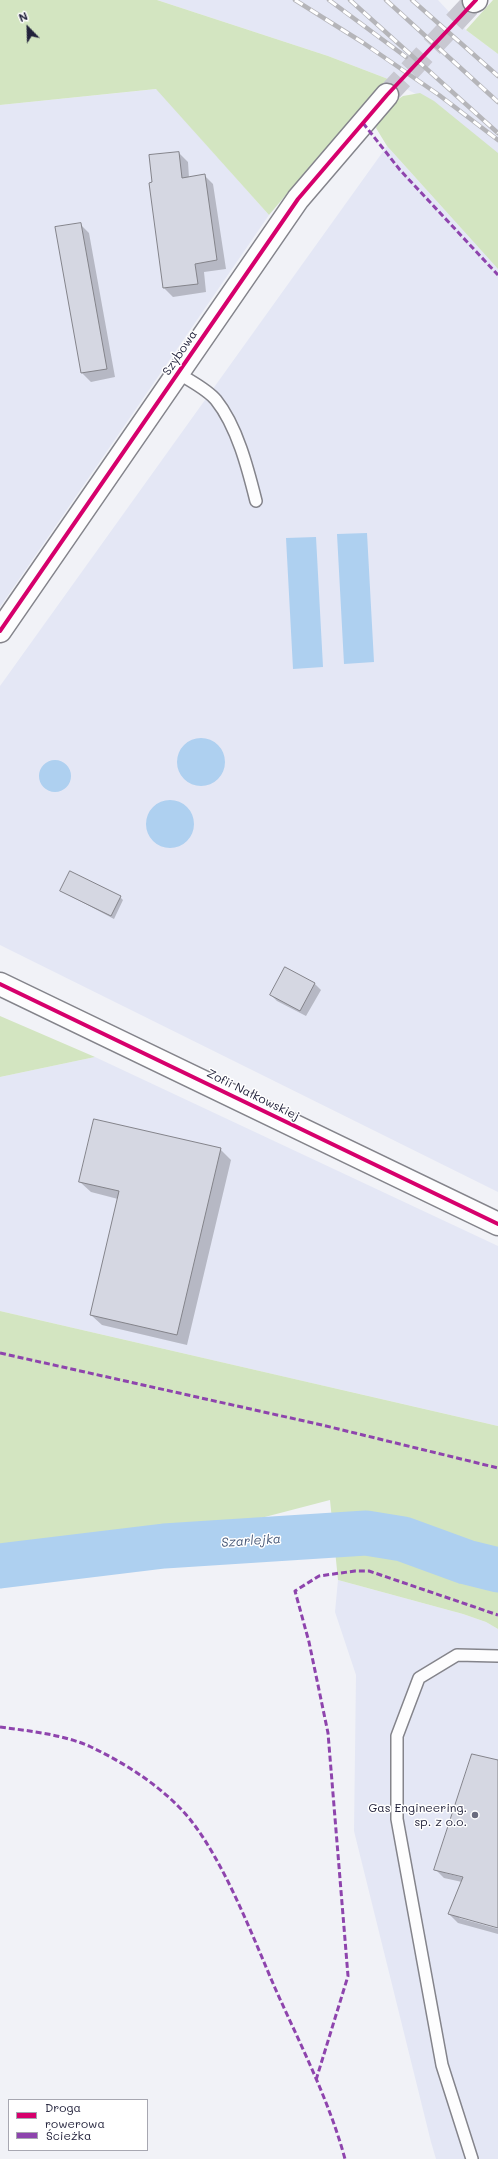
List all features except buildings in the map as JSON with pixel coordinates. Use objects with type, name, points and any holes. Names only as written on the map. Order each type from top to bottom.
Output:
[{"type":"street","name":"Szybowa","points":[[0,631],[298,199],[387,94]]},
{"type":"street","name":"Zofii Nałkowskiej","points":[[0,984],[498,1224]]},
{"type":"lane","points":[[178,373],[216,399],[227,417],[248,467],[256,501]]},
{"type":"lane","points":[[472,2159],[442,2065],[400,1835],[398,1819],[397,1736],[419,1678],[457,1655],[498,1656]]},
{"type":"shaded area","points":[[157,0],[438,0],[466,30],[498,54],[498,157],[425,99],[388,79],[328,56]]},
{"type":"shaded area","points":[[157,89],[269,215],[0,607],[0,105]]},
{"type":"shaded area","points":[[387,146],[498,269],[498,1192],[0,945],[0,686]]},
{"type":"shaded area","points":[[95,1057],[498,1246],[498,1426],[0,1311],[0,1077]]},
{"type":"shaded area","points":[[338,1580],[463,1614],[486,1622],[498,1629],[498,2159],[436,2159],[431,2142],[354,1831],[356,1675],[335,1612]]},
{"type":"green space","points":[[0,0],[157,0],[328,56],[388,79],[317,158],[269,215],[156,89],[0,105]]},
{"type":"green space","points":[[493,0],[498,0],[498,54],[466,30]]},
{"type":"green space","points":[[420,93],[434,101],[498,153],[498,269],[387,146],[376,128],[383,109],[403,96]]},
{"type":"green space","points":[[0,1016],[95,1057],[0,1077]]},
{"type":"green space","points":[[0,1311],[498,1426],[498,1629],[486,1622],[463,1614],[338,1580],[330,1500],[0,1586]]},
{"type":"water","points":[[367,533],[374,662],[344,664],[337,534]]},
{"type":"water","points":[[316,537],[323,667],[293,669],[286,538]]},
{"type":"water","points":[[196,738],[206,738],[218,745],[225,757],[225,767],[218,779],[206,786],[196,786],[188,782],[181,775],[177,767],[177,757],[181,749],[188,742]]},
{"type":"water","points":[[55,760],[64,763],[68,767],[71,776],[68,785],[64,789],[55,792],[46,789],[42,785],[39,776],[42,767],[46,763]]},
{"type":"water","points":[[165,800],[175,800],[187,807],[194,819],[194,829],[187,841],[175,848],[165,848],[157,844],[150,837],[146,829],[146,819],[150,811],[157,804]]},
{"type":"waterway","name":"Szarlejka","points":[[0,1566],[164,1546],[366,1533],[403,1539],[466,1562],[498,1570]]},
{"type":"tunnel","points":[[387,95],[474,1]]},
{"type":"railway","points":[[295,0],[362,42],[439,95],[498,140]]},
{"type":"railway","points":[[329,0],[406,57]]},
{"type":"railway","points":[[350,0],[498,133]]},
{"type":"railway","points":[[386,0],[498,102]]},
{"type":"railway","points":[[412,0],[498,76]]},
{"type":"marked path","points":[[363,123],[400,170],[498,275]]},
{"type":"marked path","points":[[0,1353],[322,1425],[498,1468]]},
{"type":"marked path","points":[[316,2080],[348,1976],[328,1733],[309,1642],[295,1591],[319,1576],[355,1571],[369,1571],[498,1615]]},
{"type":"marked path","points":[[0,1727],[56,1736],[89,1746],[130,1768],[143,1777],[167,1796],[189,1818],[214,1856],[237,1900],[331,2115],[345,2159]]},
{"type":"cycle path","points":[[0,631],[298,199],[387,95],[476,0]]},
{"type":"cycle path","points":[[0,984],[498,1224]]},
{"type":"place","name":"Gas Engineering. sp. z o.o.","points":[[475,1815]]}]
